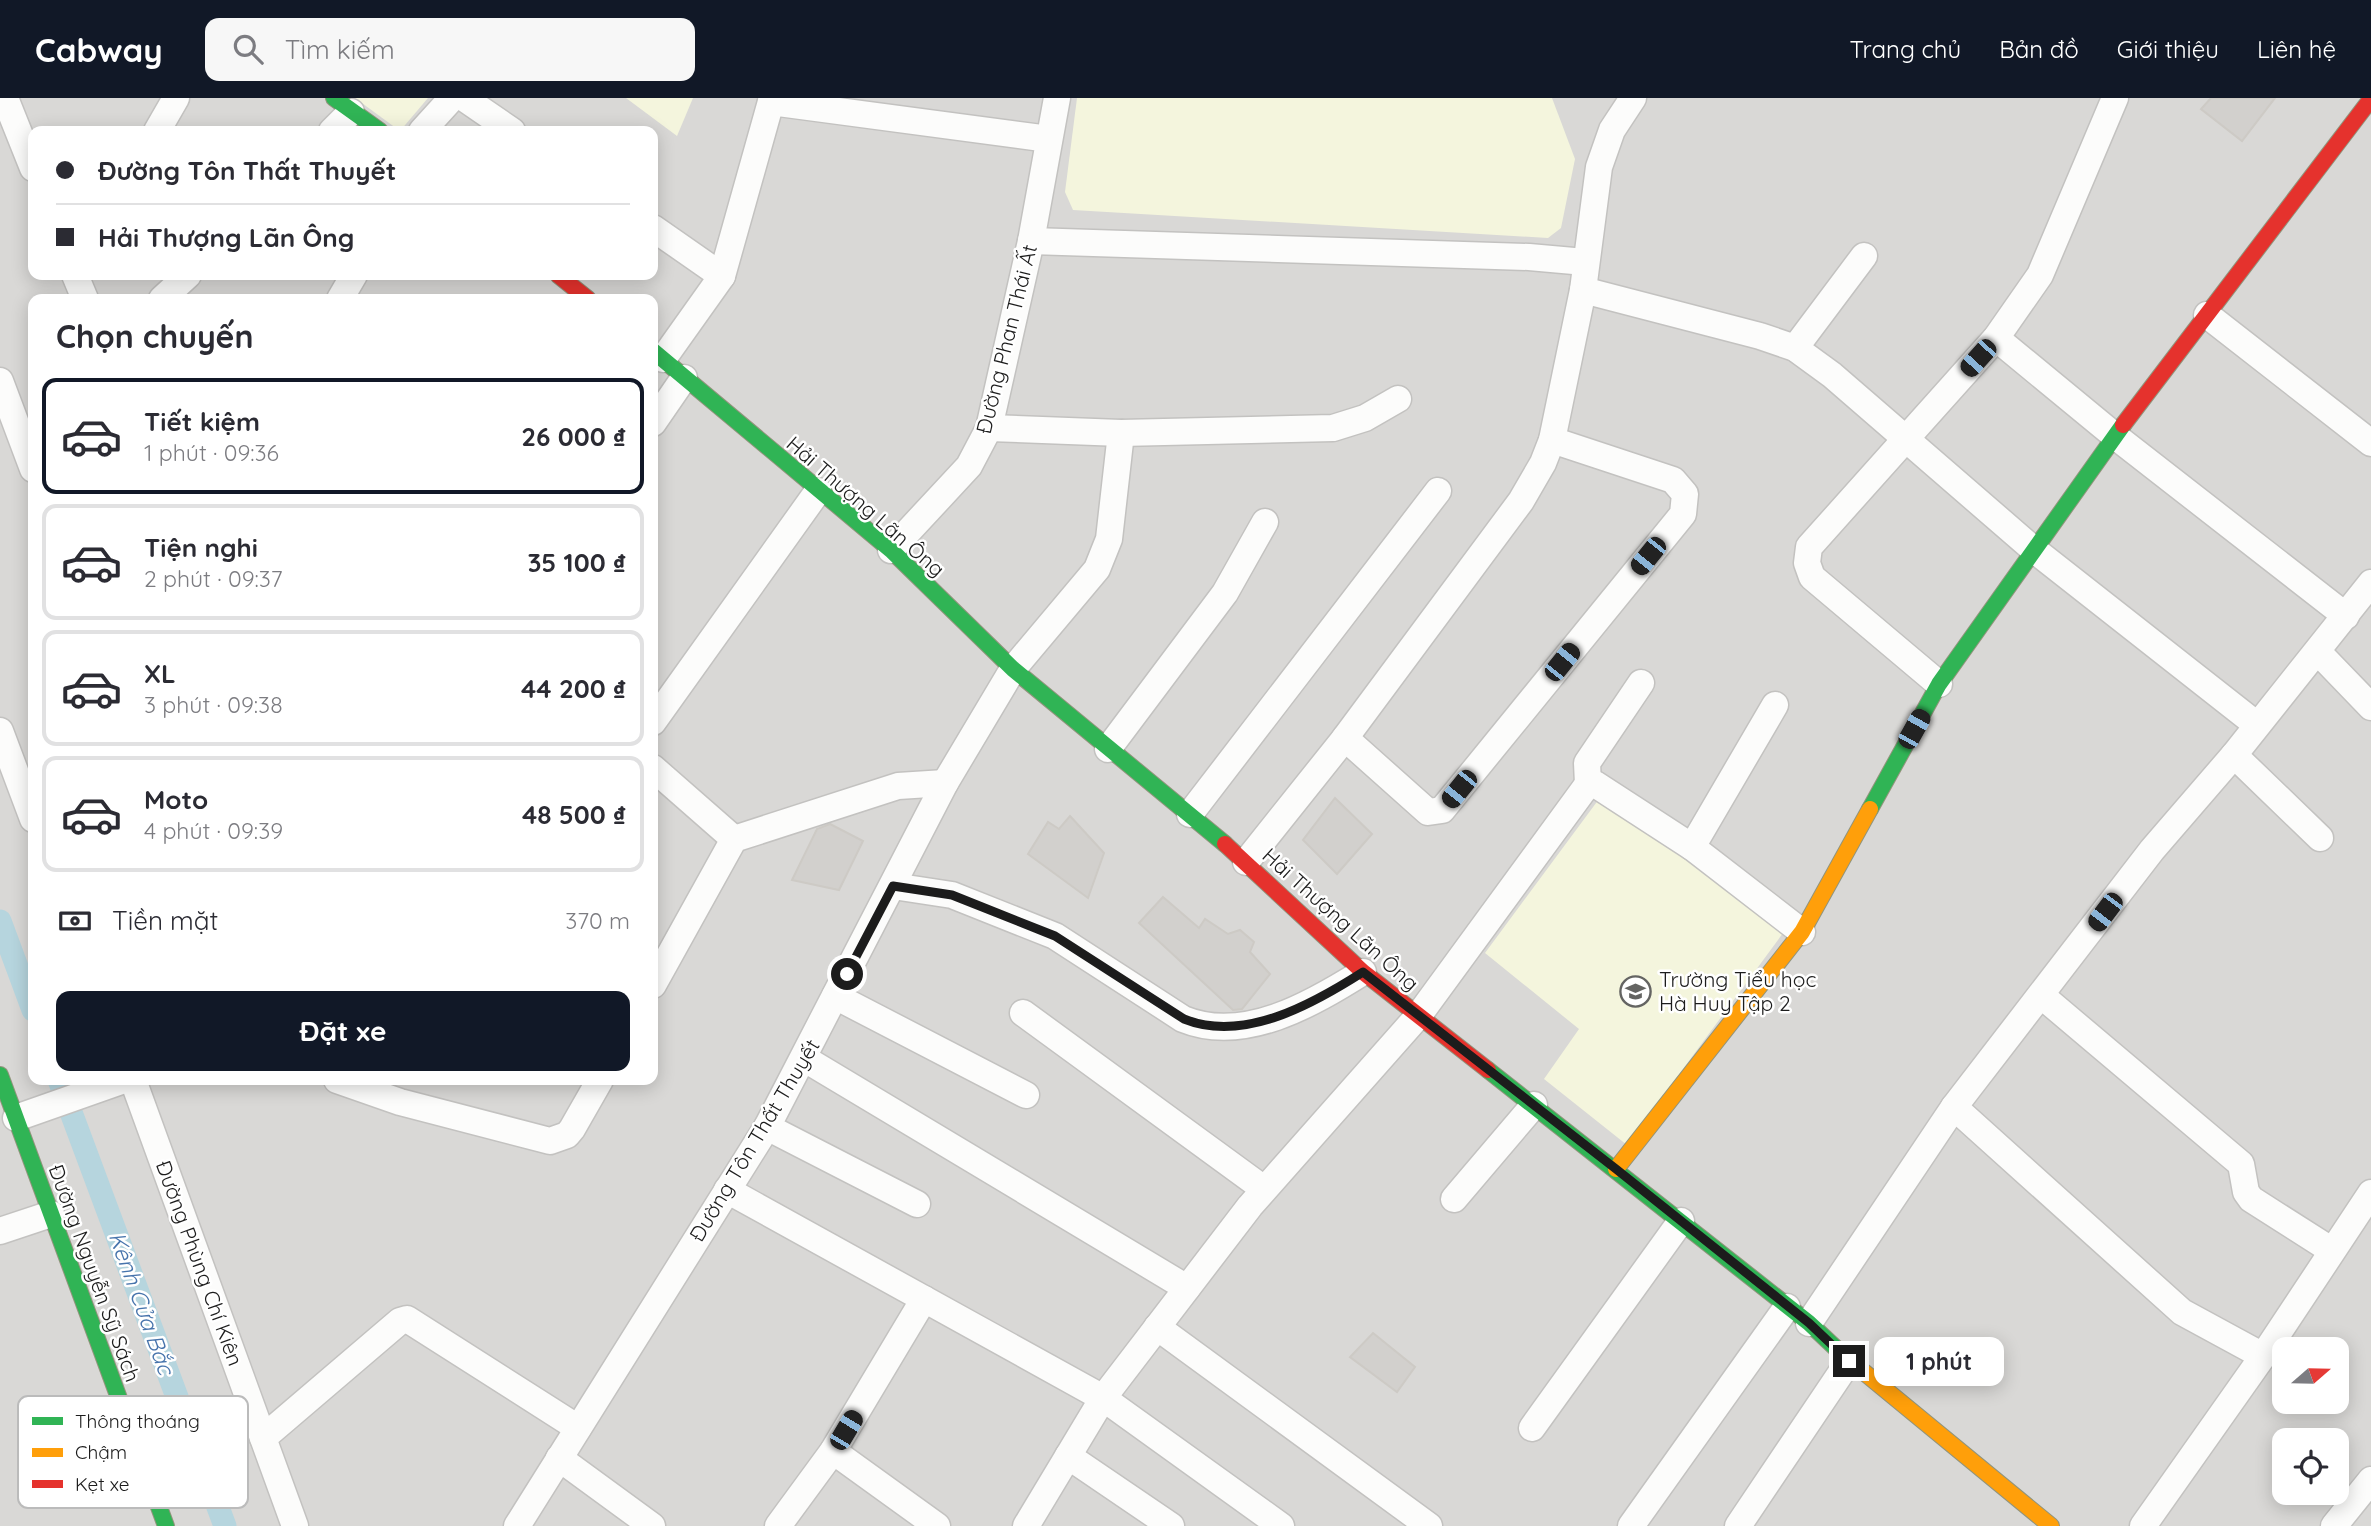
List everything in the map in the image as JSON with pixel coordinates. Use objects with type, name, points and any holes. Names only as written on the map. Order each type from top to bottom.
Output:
[{"type":"street","points":[[5,98],[28,156]]},
{"type":"street","points":[[160,126],[176,98]]},
{"type":"street","points":[[427,126],[452,98]]},
{"type":"street","points":[[464,98],[505,126]]},
{"type":"street","name":"Đường Phan Thái Ất","points":[[891,550],[969,466],[989,428],[1031,241],[1057,98]]},
{"type":"street","points":[[1246,862],[1345,738],[1521,501],[1543,463],[1552,440],[1583,290],[1599,167],[1606,143],[1633,98]]},
{"type":"street","points":[[1939,684],[1817,582],[1807,564],[1812,541],[1996,338],[2049,257],[2115,98]]},
{"type":"street","points":[[1616,1169],[1801,932],[1939,684],[2033,549],[2115,436],[2371,99]]},
{"type":"street","points":[[658,355],[722,276],[771,100],[1049,139]]},
{"type":"street","points":[[334,126],[343,105],[373,126]]},
{"type":"street","points":[[658,231],[722,276]]},
{"type":"street","points":[[1031,241],[1529,257],[1585,262]]},
{"type":"street","points":[[1796,348],[1864,256]]},
{"type":"street","points":[[172,294],[184,280]]},
{"type":"street","points":[[558,284],[578,294]]},
{"type":"street","points":[[1583,290],[1760,336],[1796,348],[1832,374],[2033,549],[2257,725]]},
{"type":"street","points":[[2207,314],[2371,443]]},
{"type":"street","points":[[1996,338],[2115,436],[2346,616]]},
{"type":"street","name":"Hải Thượng Lãn Ông","points":[[658,355],[891,550],[1013,669],[1246,862],[1363,972],[1809,1323],[1849,1361],[2051,1526]]},
{"type":"street","points":[[658,416],[684,378]]},
{"type":"street","points":[[0,381],[28,456]]},
{"type":"street","points":[[989,428],[1121,433],[1333,428],[1365,418],[1398,400]]},
{"type":"street","name":"Đường Tôn Thất Thuyết","points":[[517,1526],[767,1127],[805,1059],[945,783],[1013,669],[1097,569],[1106,551],[1121,433]]},
{"type":"street","points":[[1345,738],[1428,812],[1442,810],[1683,513],[1685,494],[1673,480],[1552,440]]},
{"type":"street","points":[[658,715],[818,491]]},
{"type":"street","points":[[1190,814],[1438,491]]},
{"type":"street","points":[[1108,749],[1225,593],[1265,522]]},
{"type":"street","points":[[1809,1323],[1954,1107],[2152,850],[2234,755],[2371,583]]},
{"type":"street","points":[[2318,652],[2371,706]]},
{"type":"street","points":[[1032,1524],[1103,1398],[1264,1189],[1419,1014],[1588,784],[1587,763],[1642,683]]},
{"type":"street","points":[[1692,847],[1775,705]]},
{"type":"street","points":[[0,731],[24,769],[28,791]]},
{"type":"street","points":[[2234,755],[2320,838]]},
{"type":"street","points":[[658,772],[734,839]]},
{"type":"street","points":[[658,976],[734,839],[898,786],[945,783]]},
{"type":"street","points":[[1588,784],[1595,784],[1692,847],[1801,932]]},
{"type":"street","points":[[893,886],[952,895],[1055,936],[1184,1019],[1203,1027],[1232,1027],[1280,1015],[1304,1006],[1363,972]]},
{"type":"street","points":[[835,996],[1027,1095]]},
{"type":"street","points":[[2042,996],[2241,1164],[2246,1192],[2251,1199],[2331,1250]]},
{"type":"street","points":[[1024,1013],[1264,1189]]},
{"type":"street","points":[[805,1059],[1187,1288]]},
{"type":"street","name":"Đường Nguyễn Sỹ Sách","points":[[0,1075],[118,1396]]},
{"type":"street","points":[[16,1118],[110,1085]]},
{"type":"street","name":"Đường Phùng Chí Kiên","points":[[135,1085],[248,1396]]},
{"type":"street","points":[[368,1085],[406,1091],[550,1141],[567,1135],[597,1085]]},
{"type":"street","points":[[1454,1199],[1534,1105]]},
{"type":"street","points":[[1954,1107],[2182,1312],[2263,1356]]},
{"type":"street","points":[[767,1127],[917,1204]]},
{"type":"street","points":[[727,1190],[1103,1398],[1281,1526]]},
{"type":"street","points":[[2143,1526],[2263,1356],[2371,1193]]},
{"type":"street","points":[[0,1231],[51,1214]]},
{"type":"street","points":[[1532,1428],[1681,1221]]},
{"type":"street","points":[[778,1526],[832,1451],[924,1299]]},
{"type":"street","points":[[1631,1526],[1787,1307]]},
{"type":"street","points":[[263,1438],[400,1321],[407,1319],[578,1428]]},
{"type":"street","points":[[1157,1327],[1429,1526]]},
{"type":"street","points":[[1738,1526],[1849,1361]]},
{"type":"street","name":"Đường Phùng Chí Kiên","points":[[248,1397],[295,1526]]},
{"type":"street","points":[[832,1451],[937,1526]]},
{"type":"street","points":[[1068,1456],[1171,1526]]},
{"type":"street","points":[[559,1458],[652,1526]]},
{"type":"street","points":[[2334,1526],[2371,1480]]},
{"type":"street","name":"Đường Nguyễn Sỹ Sách","points":[[159,1508],[166,1526]]},
{"type":"shaded area","points":[[0,98],[2371,98],[2371,1526],[0,1526]]},
{"type":"shaded area","points":[[355,98],[428,98],[404,126],[393,126]]},
{"type":"shaded area","points":[[626,98],[693,98],[677,136]]},
{"type":"shaded area","points":[[1077,98],[1552,98],[1575,159],[1561,228],[1548,238],[1073,210],[1065,192]]},
{"type":"shaded area","name":"Trường Tiểu học Hà Huy Tập 2","points":[[1599,799],[1645,827],[1786,929],[1627,1145],[1544,1079],[1579,1029],[1485,953]]},
{"type":"building","points":[[2211,98],[2275,98],[2242,141],[2201,109]]},
{"type":"building","points":[[1335,798],[1372,834],[1337,874],[1303,840]]},
{"type":"building","points":[[1070,816],[1104,853],[1088,898],[1028,854],[1048,822],[1059,829]]},
{"type":"building","points":[[830,824],[863,841],[839,890],[792,880],[817,829]]},
{"type":"building","points":[[1163,897],[1199,928],[1205,919],[1228,934],[1240,930],[1254,942],[1250,952],[1270,974],[1242,1009],[1233,1010],[1139,923]]},
{"type":"building","points":[[1373,1333],[1415,1367],[1397,1392],[1350,1357]]},
{"type":"waterway","name":"Kênh Cửa Bắc","points":[[0,921],[28,997]]},
{"type":"waterway","name":"Kênh Cửa Bắc","points":[[61,1085],[177,1396]]},
{"type":"waterway","name":"Kênh Cửa Bắc","points":[[218,1508],[225,1526]]},
{"type":"traffic: fast","points":[[334,98],[373,126]]},
{"type":"traffic: fast","points":[[658,355],[891,550],[1013,669],[1225,844]]},
{"type":"traffic: fast","points":[[1870,809],[1939,684],[2123,425]]},
{"type":"traffic: fast","points":[[1488,1070],[1809,1323],[1842,1354]]},
{"type":"traffic: fast","points":[[0,1075],[118,1396]]},
{"type":"traffic: fast","points":[[159,1508],[166,1526]]},
{"type":"traffic: slow","points":[[1616,1169],[1802,932],[1870,809]]},
{"type":"traffic: slow","points":[[1842,1354],[2051,1526]]},
{"type":"traffic: jam","points":[[2123,425],[2371,99]]},
{"type":"traffic: jam","points":[[564,280],[582,294]]},
{"type":"traffic: jam","points":[[1225,844],[1363,972],[1488,1070]]},
{"type":"place","name":"Trường Tiểu học Hà Huy Tập 2","points":[[1636,991]]},
{"type":"route","points":[[847,974],[893,886],[952,895],[1055,936],[1153,1000],[1203,1027],[1232,1027],[1280,1015],[1304,1006],[1363,972],[1809,1323],[1849,1361]]}]
